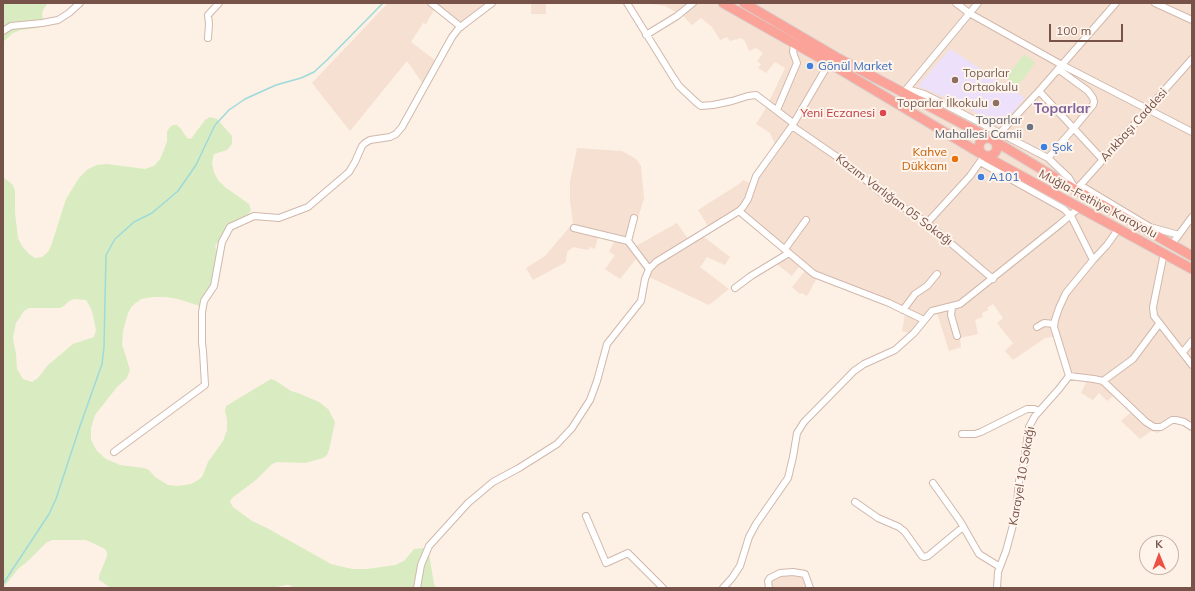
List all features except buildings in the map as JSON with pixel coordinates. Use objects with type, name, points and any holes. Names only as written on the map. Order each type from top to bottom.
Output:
[{"type":"highway","name":"Muğla-Fethiye Karayolu","points":[[723,3],[829,64],[982,159],[1080,207],[1192,269]]},
{"type":"highway","name":"Muğla-Fethiye Karayolu","points":[[744,3],[836,57],[996,136],[1078,188],[1192,256]]},
{"type":"highway","points":[[996,136],[996,151],[982,159],[979,151],[980,142],[996,136]]},
{"type":"street","points":[[3,31],[11,26],[58,20],[80,3]]},
{"type":"street","points":[[208,38],[208,15],[219,3]]},
{"type":"street","points":[[431,3],[461,27]]},
{"type":"street","points":[[114,452],[205,385],[202,343],[202,312],[204,301],[214,286],[222,242],[230,227],[254,216],[279,218],[308,207],[349,172],[365,143],[370,140],[390,137],[396,134],[452,37],[461,27],[492,3]]},
{"type":"street","points":[[627,3],[646,35],[677,16],[693,3]]},
{"type":"street","points":[[956,3],[969,13],[1060,67],[1192,132]]},
{"type":"street","points":[[905,91],[978,3]]},
{"type":"street","points":[[1116,3],[1060,67],[996,136],[1048,158],[1078,188],[1150,226],[1179,235]]},
{"type":"street","points":[[1155,3],[1192,20]]},
{"type":"street","name":"Kazım Varlığan 05 Sokağı","points":[[646,35],[679,86],[701,106],[722,104],[753,94],[760,97],[793,125],[843,161],[880,192],[927,223],[993,279]]},
{"type":"street","points":[[777,110],[797,63],[793,52],[794,44]]},
{"type":"street","name":"Arıkbaşı Caddesi","points":[[1078,188],[1192,59]]},
{"type":"street","points":[[417,588],[420,570],[429,546],[468,503],[498,479],[558,444],[577,421],[587,407],[594,392],[607,344],[641,301],[645,279],[649,269],[656,262],[739,211],[748,199],[753,181],[758,172],[793,125],[829,64]]},
{"type":"street","points":[[1048,158],[1093,105],[1093,98],[1060,67]]},
{"type":"street","points":[[1038,91],[1103,160]]},
{"type":"street","points":[[927,223],[970,176],[982,159],[1059,206],[1071,216],[1093,260]]},
{"type":"street","points":[[723,588],[740,566],[749,537],[756,524],[788,478],[797,433],[800,427],[854,371],[864,364],[895,350],[914,333],[932,311],[938,308],[952,307],[960,304],[1071,216],[1080,207]]},
{"type":"street","points":[[739,211],[814,274],[924,320]]},
{"type":"street","points":[[1172,244],[1192,217]]},
{"type":"street","points":[[628,241],[634,218]]},
{"type":"street","points":[[735,288],[787,251],[806,220]]},
{"type":"street","points":[[574,228],[628,241],[649,269]]},
{"type":"street","points":[[1119,228],[1107,245],[1063,298],[1054,324],[1069,376],[1103,381],[1150,426],[1158,428],[1172,420],[1176,420],[1184,422],[1192,427]]},
{"type":"street","points":[[1164,253],[1153,307],[1154,316],[1192,365]]},
{"type":"street","points":[[903,310],[915,294],[927,286],[938,274]]},
{"type":"street","points":[[952,307],[951,315],[957,336]]},
{"type":"street","points":[[1037,326],[1044,323],[1054,324]]},
{"type":"street","points":[[1103,381],[1133,359],[1160,324]]},
{"type":"street","points":[[1182,352],[1192,341]]},
{"type":"street","name":"Karayel 10 Sokağı","points":[[997,588],[997,577],[1009,543],[1016,514],[1019,481],[1025,459],[1027,433],[1032,421],[1039,411],[1069,376]]},
{"type":"street","points":[[962,434],[974,434],[981,432],[1027,409],[1039,411]]},
{"type":"street","points":[[933,483],[963,527],[979,554],[1000,567]]},
{"type":"street","points":[[855,502],[878,518],[899,527],[905,532],[924,558],[963,527]]},
{"type":"street","points":[[586,516],[606,563],[628,553],[663,588]]},
{"type":"street","points":[[769,588],[768,581],[770,578],[780,573],[793,572],[805,574],[810,588]]},
{"type":"shaded area","points":[[388,3],[494,3],[461,30],[435,8],[426,24],[423,23],[411,42],[436,61],[423,84],[407,61],[350,131],[312,83]]},
{"type":"shaded area","points":[[531,3],[546,3],[546,14],[531,14]]},
{"type":"shaded area","name":"Toparlar","points":[[646,3],[1192,3],[1192,433],[1184,426],[1174,423],[1170,424],[1158,433],[1151,431],[1140,439],[1121,421],[1131,412],[1113,396],[1107,401],[1099,393],[1093,400],[1081,393],[1087,380],[1073,380],[1053,337],[1045,338],[1013,360],[1005,351],[1013,343],[997,323],[1003,318],[993,304],[987,308],[989,310],[982,313],[983,317],[975,320],[978,334],[960,338],[961,347],[949,351],[937,313],[931,316],[915,335],[902,331],[905,314],[874,300],[817,278],[807,296],[802,293],[800,294],[792,287],[805,271],[799,267],[792,276],[773,261],[785,253],[739,214],[704,237],[730,257],[725,265],[707,257],[700,267],[729,289],[709,305],[649,277],[636,259],[620,279],[605,269],[615,255],[609,252],[614,242],[598,237],[595,249],[590,247],[588,250],[573,247],[567,252],[566,262],[533,280],[526,268],[545,256],[573,223],[570,201],[570,182],[577,148],[622,151],[636,159],[641,166],[644,199],[631,239],[636,246],[677,223],[688,239],[708,226],[698,210],[743,180],[750,183],[775,144],[770,133],[756,124],[766,108],[785,68],[775,62],[766,73],[758,68],[761,64],[757,61],[763,53],[756,48],[749,51],[745,41],[741,38],[730,41],[727,37],[720,40],[712,27],[701,18],[692,25],[683,16],[665,6]]},
{"type":"shaded area","points":[[950,49],[1025,98],[1003,124],[998,126],[967,107],[918,86]]},
{"type":"shaded area","points":[[787,570],[805,571],[812,588],[767,588],[765,580],[767,577]]},
{"type":"green space","points":[[3,3],[48,3],[43,10],[42,26],[13,33],[3,42]]},
{"type":"green space","points":[[1024,54],[1035,63],[1017,87],[1006,78]]},
{"type":"green space","points":[[210,117],[217,119],[232,136],[232,144],[227,150],[214,154],[212,163],[214,172],[218,180],[225,187],[249,204],[251,210],[248,215],[226,231],[215,246],[220,259],[217,285],[200,306],[178,299],[153,297],[141,299],[132,306],[128,313],[123,331],[122,344],[130,370],[127,378],[117,387],[95,415],[91,428],[91,440],[97,451],[106,459],[120,465],[149,470],[155,477],[168,485],[178,486],[191,484],[202,477],[208,462],[223,441],[227,430],[226,406],[271,379],[276,381],[291,391],[319,402],[328,409],[335,422],[329,450],[327,455],[323,458],[305,463],[277,462],[272,464],[256,480],[232,498],[230,502],[233,507],[252,521],[331,564],[352,569],[367,569],[395,565],[404,561],[414,549],[424,548],[429,554],[436,588],[294,588],[286,585],[271,588],[111,588],[99,580],[99,576],[107,556],[105,549],[86,540],[52,540],[46,543],[18,569],[3,588],[3,177],[13,185],[15,191],[15,213],[18,238],[22,246],[29,254],[35,258],[42,257],[48,252],[51,246],[66,199],[79,178],[88,169],[97,165],[107,164],[145,169],[154,166],[160,159],[164,150],[169,128],[173,125],[177,125],[187,138],[191,139],[205,120]],"holes":[[[74,299],[86,300],[92,311],[96,330],[94,337],[73,344],[48,365],[38,378],[32,382],[23,379],[17,369],[13,337],[16,323],[24,311],[29,308],[60,308]]]},
{"type":"waterway","points":[[3,584],[49,514],[56,499],[102,364],[104,347],[106,255],[115,239],[134,222],[152,213],[178,191],[196,165],[215,125],[229,110],[245,99],[276,85],[301,78],[314,72],[383,3]]},
{"type":"place","name":"Gönül Market","points":[[810,66]]},
{"type":"place","name":"Toparlar Ortaokulu","points":[[955,80]]},
{"type":"place","name":"Toparlar İlkokulu","points":[[996,103]]},
{"type":"place","name":"Yeni Eczanesi","points":[[883,113]]},
{"type":"place","name":"Toparlar Mahallesi Camii","points":[[1030,127]]},
{"type":"place","name":"Şok","points":[[1044,147]]},
{"type":"place","name":"Kahve Dükkanı","points":[[955,159]]},
{"type":"place","name":"A101","points":[[981,177]]},
{"type":"district","name":"Toparlar","points":[[1062,109]]}]
